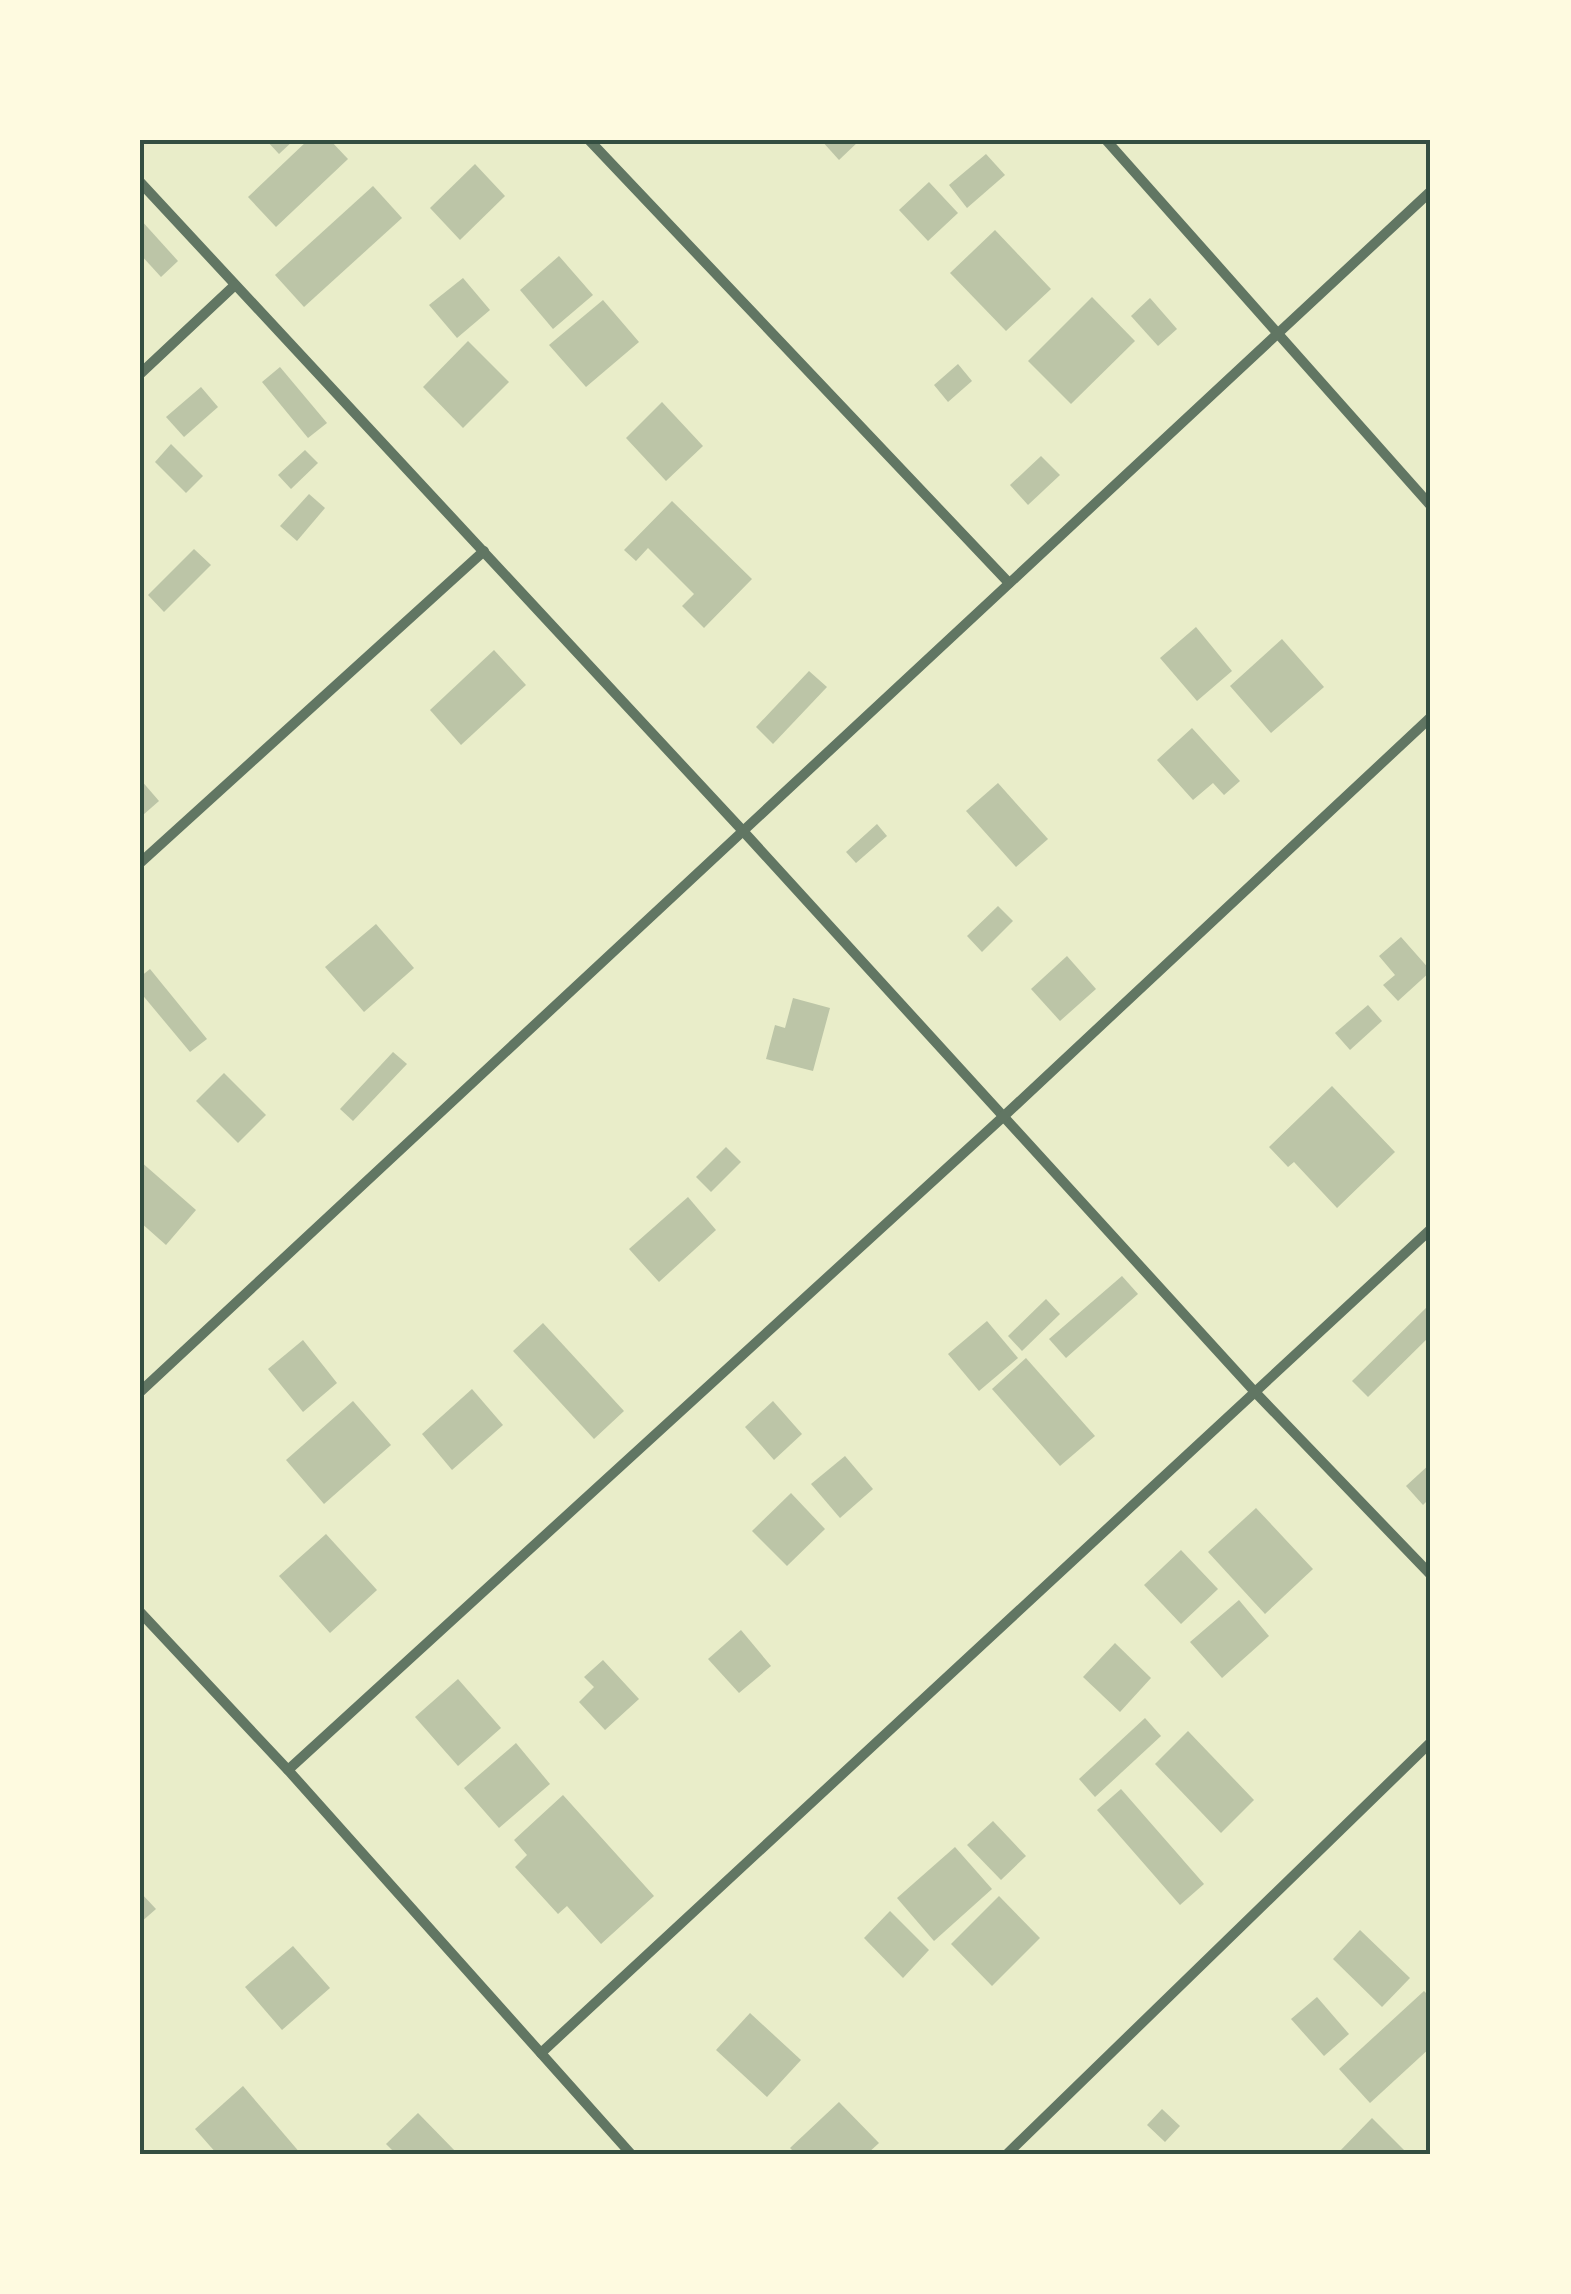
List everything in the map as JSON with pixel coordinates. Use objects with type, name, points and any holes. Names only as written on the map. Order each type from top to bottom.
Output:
[{"type":"street","points":[[590,140],[1009,583]]},
{"type":"street","points":[[1106,140],[1431,506]]},
{"type":"street","points":[[140,182],[743,831],[1254,1390],[1431,1575]]},
{"type":"street","points":[[140,1392],[1431,192]]},
{"type":"street","points":[[140,374],[236,284]]},
{"type":"street","points":[[140,863],[484,551]]},
{"type":"street","points":[[288,1770],[1004,1116],[1431,718]]},
{"type":"street","points":[[541,2053],[1431,1229]]},
{"type":"street","points":[[140,1612],[288,1770],[631,2154]]},
{"type":"street","points":[[1007,2154],[1431,1742]]},
{"type":"building","points":[[266,140],[294,140],[279,154]]},
{"type":"building","points":[[308,140],[330,140],[348,159],[276,227],[248,197]]},
{"type":"building","points":[[821,140],[860,140],[839,160]]},
{"type":"building","points":[[986,154],[1005,175],[967,208],[949,185]]},
{"type":"building","points":[[475,164],[505,196],[460,240],[430,208]]},
{"type":"building","points":[[929,182],[958,213],[928,241],[899,210]]},
{"type":"building","points":[[373,186],[402,218],[304,307],[275,275]]},
{"type":"building","points":[[140,219],[178,261],[161,277],[140,254]]},
{"type":"building","points":[[995,230],[1051,289],[1006,331],[950,273]]},
{"type":"building","points":[[559,256],[593,295],[553,329],[520,290]]},
{"type":"building","points":[[463,278],[490,310],[457,338],[429,305]]},
{"type":"building","points":[[1092,297],[1135,341],[1071,404],[1028,361]]},
{"type":"building","points":[[1150,298],[1177,329],[1158,346],[1131,316]]},
{"type":"building","points":[[603,300],[639,342],[586,387],[549,345]]},
{"type":"building","points":[[468,341],[509,382],[463,428],[423,387]]},
{"type":"building","points":[[958,364],[972,381],[948,402],[934,385]]},
{"type":"building","points":[[280,367],[327,423],[308,438],[262,382]]},
{"type":"building","points":[[201,387],[218,407],[184,437],[166,417]]},
{"type":"building","points":[[662,402],[703,446],[666,481],[626,438]]},
{"type":"building","points":[[171,444],[203,476],[186,493],[155,462]]},
{"type":"building","points":[[305,450],[318,463],[291,489],[278,475]]},
{"type":"building","points":[[1041,456],[1060,475],[1028,505],[1010,485]]},
{"type":"building","points":[[309,494],[325,508],[297,541],[280,526]]},
{"type":"building","points":[[672,501],[752,579],[704,628],[682,606],[694,594],[648,548],[636,561],[624,550]]},
{"type":"building","points":[[194,549],[211,565],[164,612],[148,595]]},
{"type":"building","points":[[1196,627],[1232,671],[1197,701],[1160,658]]},
{"type":"building","points":[[1282,639],[1324,687],[1271,733],[1230,686]]},
{"type":"building","points":[[494,650],[526,685],[461,745],[430,710]]},
{"type":"building","points":[[809,671],[827,687],[773,744],[756,727]]},
{"type":"building","points":[[1192,728],[1240,781],[1224,795],[1213,783],[1193,800],[1157,760]]},
{"type":"building","points":[[140,779],[159,801],[143,815],[140,812]]},
{"type":"building","points":[[998,783],[1048,839],[1016,867],[966,811]]},
{"type":"building","points":[[877,824],[887,836],[856,863],[846,852]]},
{"type":"building","points":[[998,906],[1013,921],[982,952],[967,936]]},
{"type":"building","points":[[376,924],[414,968],[364,1012],[325,967]]},
{"type":"building","points":[[1401,937],[1431,971],[1398,1001],[1383,985],[1395,975],[1379,956]]},
{"type":"building","points":[[1067,956],[1096,989],[1060,1021],[1031,989]]},
{"type":"building","points":[[150,969],[207,1039],[190,1052],[140,992],[140,977]]},
{"type":"building","points":[[793,998],[830,1008],[813,1071],[766,1059],[775,1025],[785,1028]]},
{"type":"building","points":[[1368,1005],[1382,1021],[1350,1050],[1335,1033]]},
{"type":"building","points":[[393,1052],[407,1064],[353,1121],[340,1109]]},
{"type":"building","points":[[224,1073],[266,1115],[238,1143],[196,1101]]},
{"type":"building","points":[[1332,1086],[1395,1152],[1337,1208],[1294,1162],[1288,1167],[1269,1147]]},
{"type":"building","points":[[726,1147],[741,1162],[711,1192],[696,1177]]},
{"type":"building","points":[[140,1161],[196,1210],[166,1245],[140,1222]]},
{"type":"building","points":[[688,1197],[716,1230],[659,1282],[629,1249]]},
{"type":"building","points":[[1122,1276],[1138,1294],[1066,1358],[1049,1339]]},
{"type":"building","points":[[1046,1299],[1060,1314],[1022,1351],[1008,1336]]},
{"type":"building","points":[[1431,1303],[1431,1335],[1368,1397],[1352,1381]]},
{"type":"building","points":[[987,1321],[1018,1358],[979,1391],[948,1354]]},
{"type":"building","points":[[543,1323],[624,1411],[594,1439],[513,1351]]},
{"type":"building","points":[[303,1340],[337,1383],[303,1412],[268,1369]]},
{"type":"building","points":[[1026,1358],[1095,1436],[1060,1466],[992,1389]]},
{"type":"building","points":[[472,1389],[503,1425],[452,1470],[422,1434]]},
{"type":"building","points":[[353,1401],[391,1445],[324,1504],[286,1460]]},
{"type":"building","points":[[773,1401],[802,1434],[774,1460],[745,1427]]},
{"type":"building","points":[[845,1456],[873,1489],[840,1518],[811,1484]]},
{"type":"building","points":[[1431,1463],[1431,1497],[1423,1505],[1406,1486]]},
{"type":"building","points":[[791,1493],[825,1529],[787,1566],[752,1531]]},
{"type":"building","points":[[1256,1508],[1313,1569],[1265,1614],[1208,1552]]},
{"type":"building","points":[[326,1534],[377,1590],[330,1633],[279,1576]]},
{"type":"building","points":[[1181,1550],[1218,1589],[1181,1624],[1144,1585]]},
{"type":"building","points":[[1239,1600],[1269,1636],[1222,1678],[1190,1642]]},
{"type":"building","points":[[741,1630],[771,1666],[739,1693],[708,1659]]},
{"type":"building","points":[[1115,1643],[1151,1678],[1120,1712],[1083,1677]]},
{"type":"building","points":[[603,1660],[639,1699],[605,1730],[579,1702],[594,1687],[584,1677]]},
{"type":"building","points":[[458,1679],[501,1728],[458,1766],[415,1717]]},
{"type":"building","points":[[1145,1718],[1161,1736],[1095,1797],[1079,1779]]},
{"type":"building","points":[[1188,1731],[1254,1800],[1221,1833],[1155,1764]]},
{"type":"building","points":[[516,1743],[550,1784],[499,1828],[464,1788]]},
{"type":"building","points":[[1121,1789],[1204,1884],[1180,1905],[1097,1810]]},
{"type":"building","points":[[563,1795],[654,1896],[601,1944],[567,1906],[558,1914],[515,1867],[527,1855],[514,1840]]},
{"type":"building","points":[[993,1821],[1026,1856],[1001,1880],[967,1845]]},
{"type":"building","points":[[955,1847],[992,1889],[934,1941],[897,1898]]},
{"type":"building","points":[[140,1892],[156,1909],[140,1923]]},
{"type":"building","points":[[999,1896],[1040,1938],[992,1986],[951,1944]]},
{"type":"building","points":[[890,1911],[929,1950],[903,1978],[864,1938]]},
{"type":"building","points":[[1360,1930],[1410,1978],[1382,2007],[1333,1959]]},
{"type":"building","points":[[293,1946],[330,1988],[282,2030],[245,1987]]},
{"type":"building","points":[[1424,1991],[1431,1998],[1431,2047],[1370,2103],[1339,2069]]},
{"type":"building","points":[[1317,1997],[1349,2034],[1324,2056],[1291,2019]]},
{"type":"building","points":[[750,2013],[801,2060],[767,2097],[716,2050]]},
{"type":"building","points":[[243,2086],[301,2154],[217,2154],[195,2129]]},
{"type":"building","points":[[839,2102],[879,2143],[867,2154],[796,2154],[790,2148]]},
{"type":"building","points":[[1162,2109],[1180,2126],[1165,2142],[1147,2125]]},
{"type":"building","points":[[418,2113],[458,2154],[396,2154],[386,2144]]},
{"type":"building","points":[[1372,2118],[1408,2154],[1337,2154]]}]
